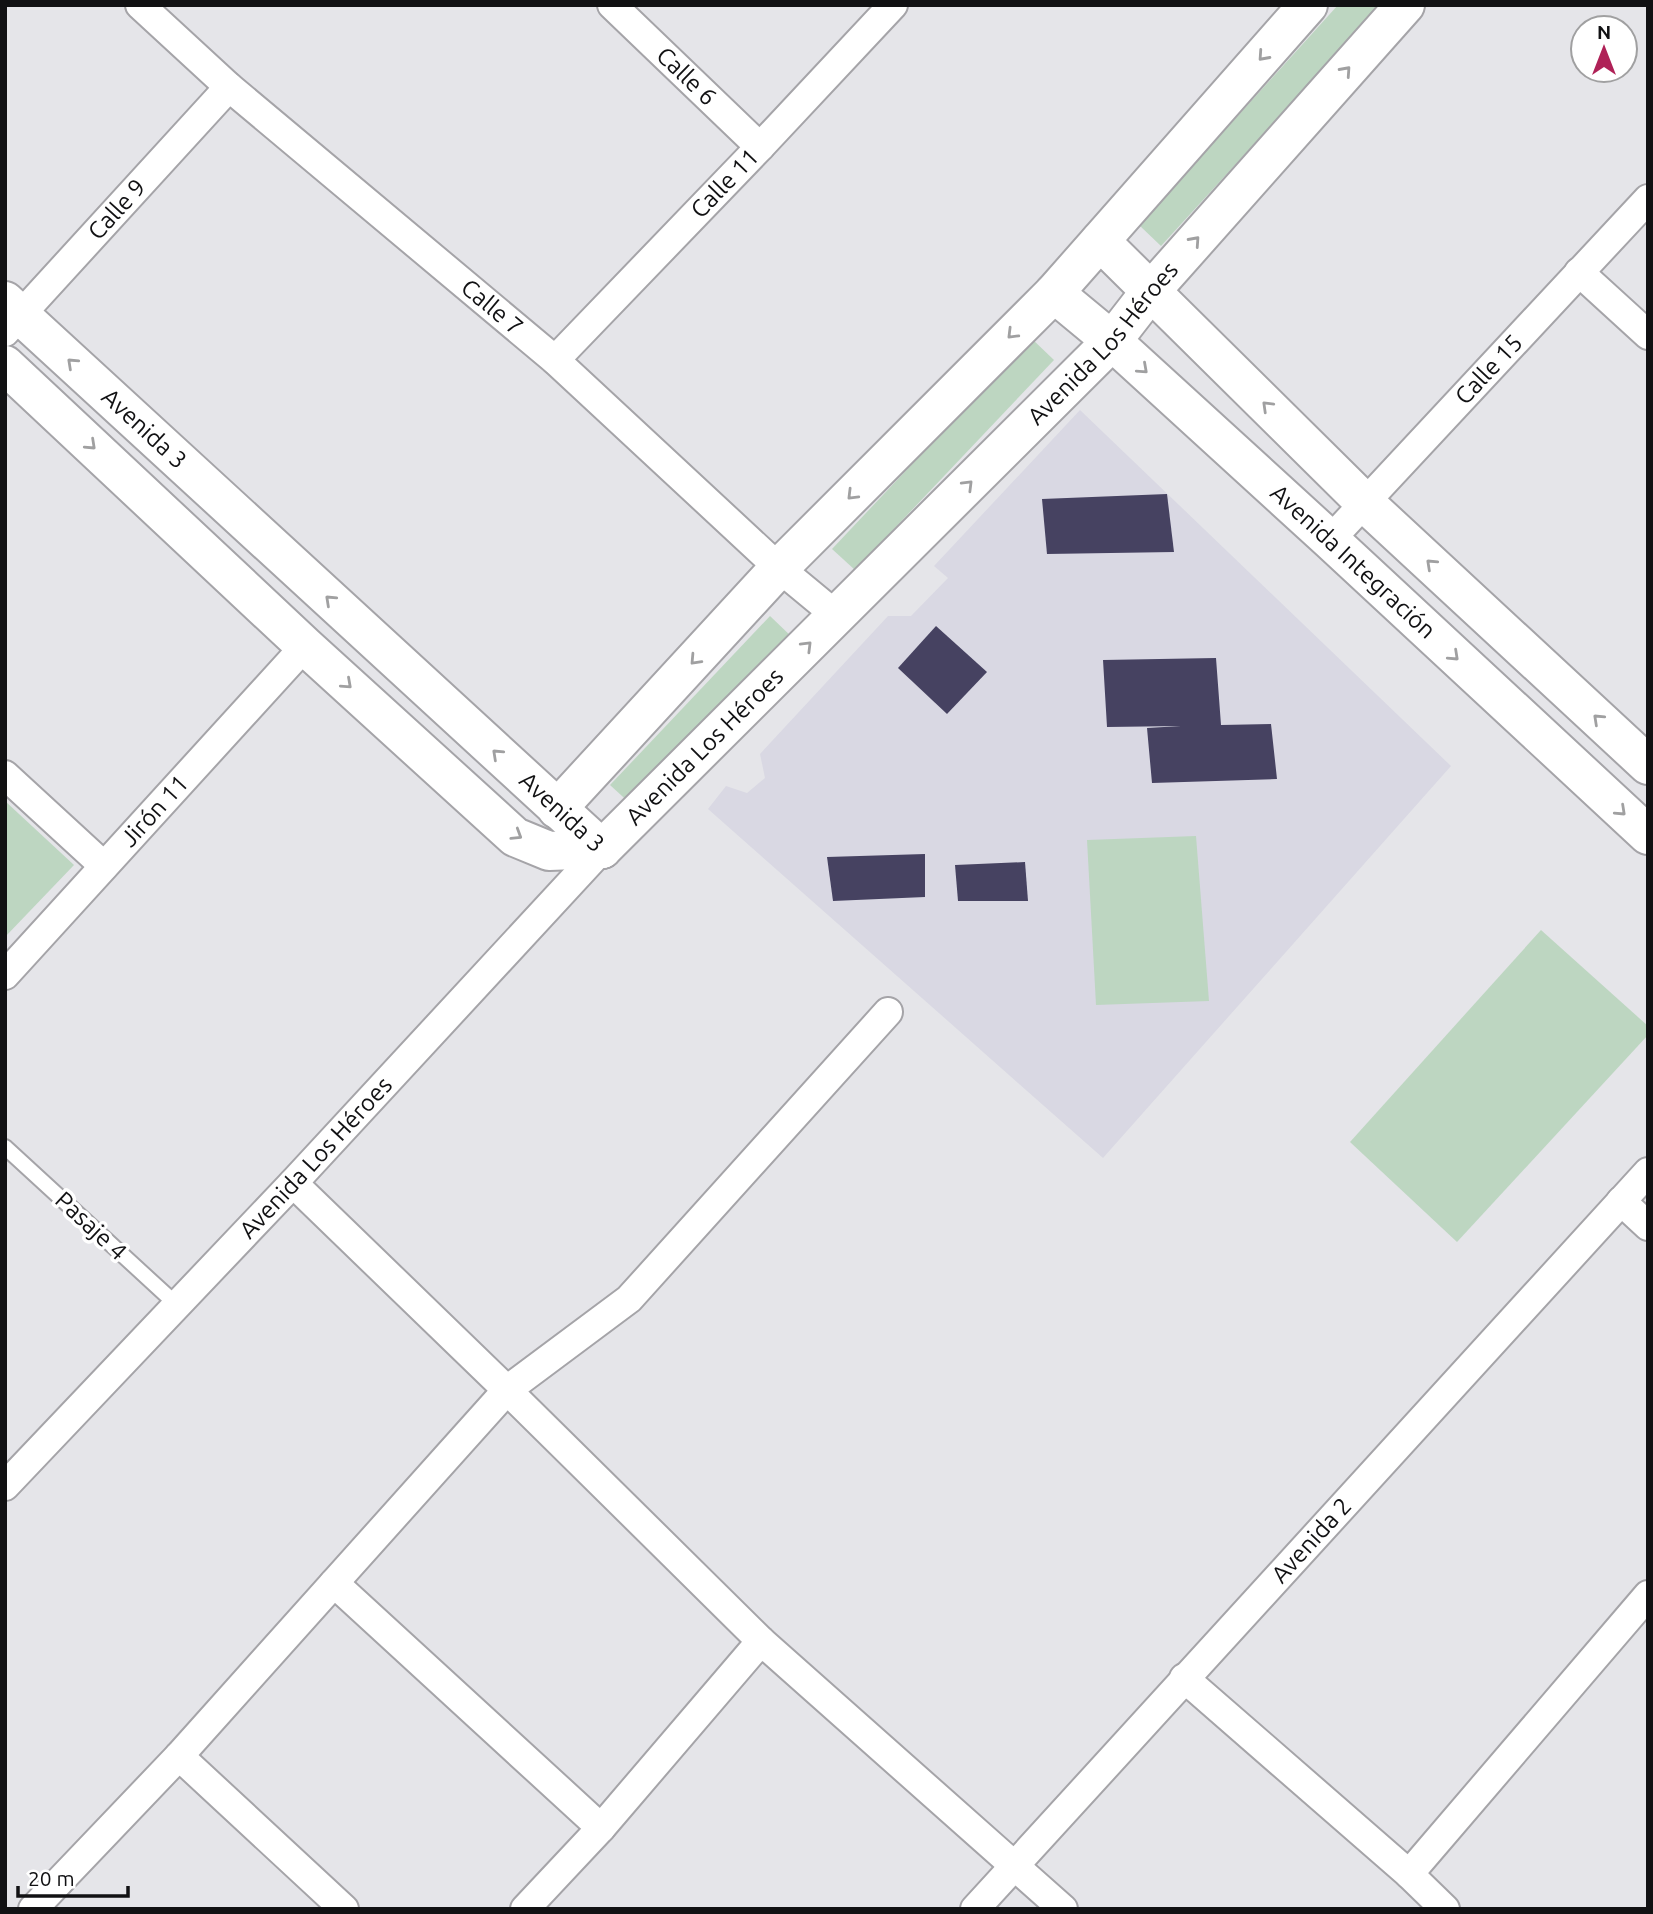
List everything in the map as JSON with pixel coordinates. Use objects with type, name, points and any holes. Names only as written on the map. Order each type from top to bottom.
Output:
[{"type":"main road","points":[[557,809],[779,568],[1054,293],[1308,5]]},
{"type":"main road","name":"Avenida Los Héroes","points":[[602,849],[1112,341],[1150,292],[1405,5]]},
{"type":"main road","points":[[1100,241],[1365,503],[1648,765]]},
{"type":"main road","name":"Avenida Integración","points":[[1054,293],[1112,341],[1648,835]]},
{"type":"main road","name":"Avenida 3","points":[[10,316],[602,849]]},
{"type":"main road","name":"Avenida 3","points":[[5,365],[305,646],[515,837],[549,851],[602,849]]},
{"type":"street","name":"Calle 7","points":[[140,5],[229,87],[555,360],[779,568],[837,617]]},
{"type":"street","name":"Calle 6","points":[[612,5],[760,147]]},
{"type":"street","name":"Calle 11","points":[[555,360],[893,5]]},
{"type":"street","name":"Calle 9","points":[[10,316],[229,87]]},
{"type":"street","name":"Calle 15","points":[[1330,540],[1648,199]]},
{"type":"street","points":[[1579,272],[1648,335]]},
{"type":"street","name":"Jirón 11","points":[[5,975],[305,646]]},
{"type":"street","points":[[5,775],[104,866]]},
{"type":"street","name":"Avenida Los Héroes","points":[[5,1486],[293,1183],[602,849]]},
{"type":"street","points":[[33,1909],[179,1756],[507,1390],[629,1299],[888,1012]]},
{"type":"street","name":"Avenida 2","points":[[975,1909],[1648,1172]]},
{"type":"street","points":[[293,1183],[761,1641],[1063,1909]]},
{"type":"street","points":[[1621,1201],[1648,1226]]},
{"type":"street","points":[[334,1583],[601,1828]]},
{"type":"street","points":[[1409,1874],[1648,1595]]},
{"type":"street","points":[[525,1909],[601,1828],[761,1641]]},
{"type":"street","points":[[1184,1678],[1409,1874],[1445,1909]]},
{"type":"street","points":[[179,1756],[344,1909]]},
{"type":"lane","name":"Pasaje 4","points":[[5,1147],[176,1304]]},
{"type":"shaded area","points":[[1080,410],[1451,766],[1103,1158],[708,809],[726,786],[747,793],[765,778],[760,754],[888,616],[911,616],[948,578],[934,566]]},
{"type":"green space","points":[[1338,5],[1381,5],[1161,246],[1139,225]]},
{"type":"green space","points":[[1031,338],[1054,360],[855,570],[832,549]]},
{"type":"green space","points":[[770,616],[794,639],[634,807],[610,785]]},
{"type":"green space","points":[[5,801],[74,865],[5,937]]},
{"type":"green space","points":[[1196,836],[1209,1001],[1096,1005],[1087,840]]},
{"type":"green space","points":[[1541,930],[1648,1026],[1648,1035],[1457,1242],[1350,1142]]},
{"type":"building","points":[[1167,494],[1174,552],[1047,554],[1042,499]]},
{"type":"building","points":[[936,626],[987,672],[947,714],[898,668]]},
{"type":"building","points":[[1216,658],[1221,725],[1271,724],[1277,779],[1152,783],[1147,728],[1181,726],[1107,727],[1103,660]]},
{"type":"building","points":[[925,854],[925,897],[833,901],[827,857]]},
{"type":"building","points":[[1025,862],[1028,901],[958,901],[955,865]]}]
